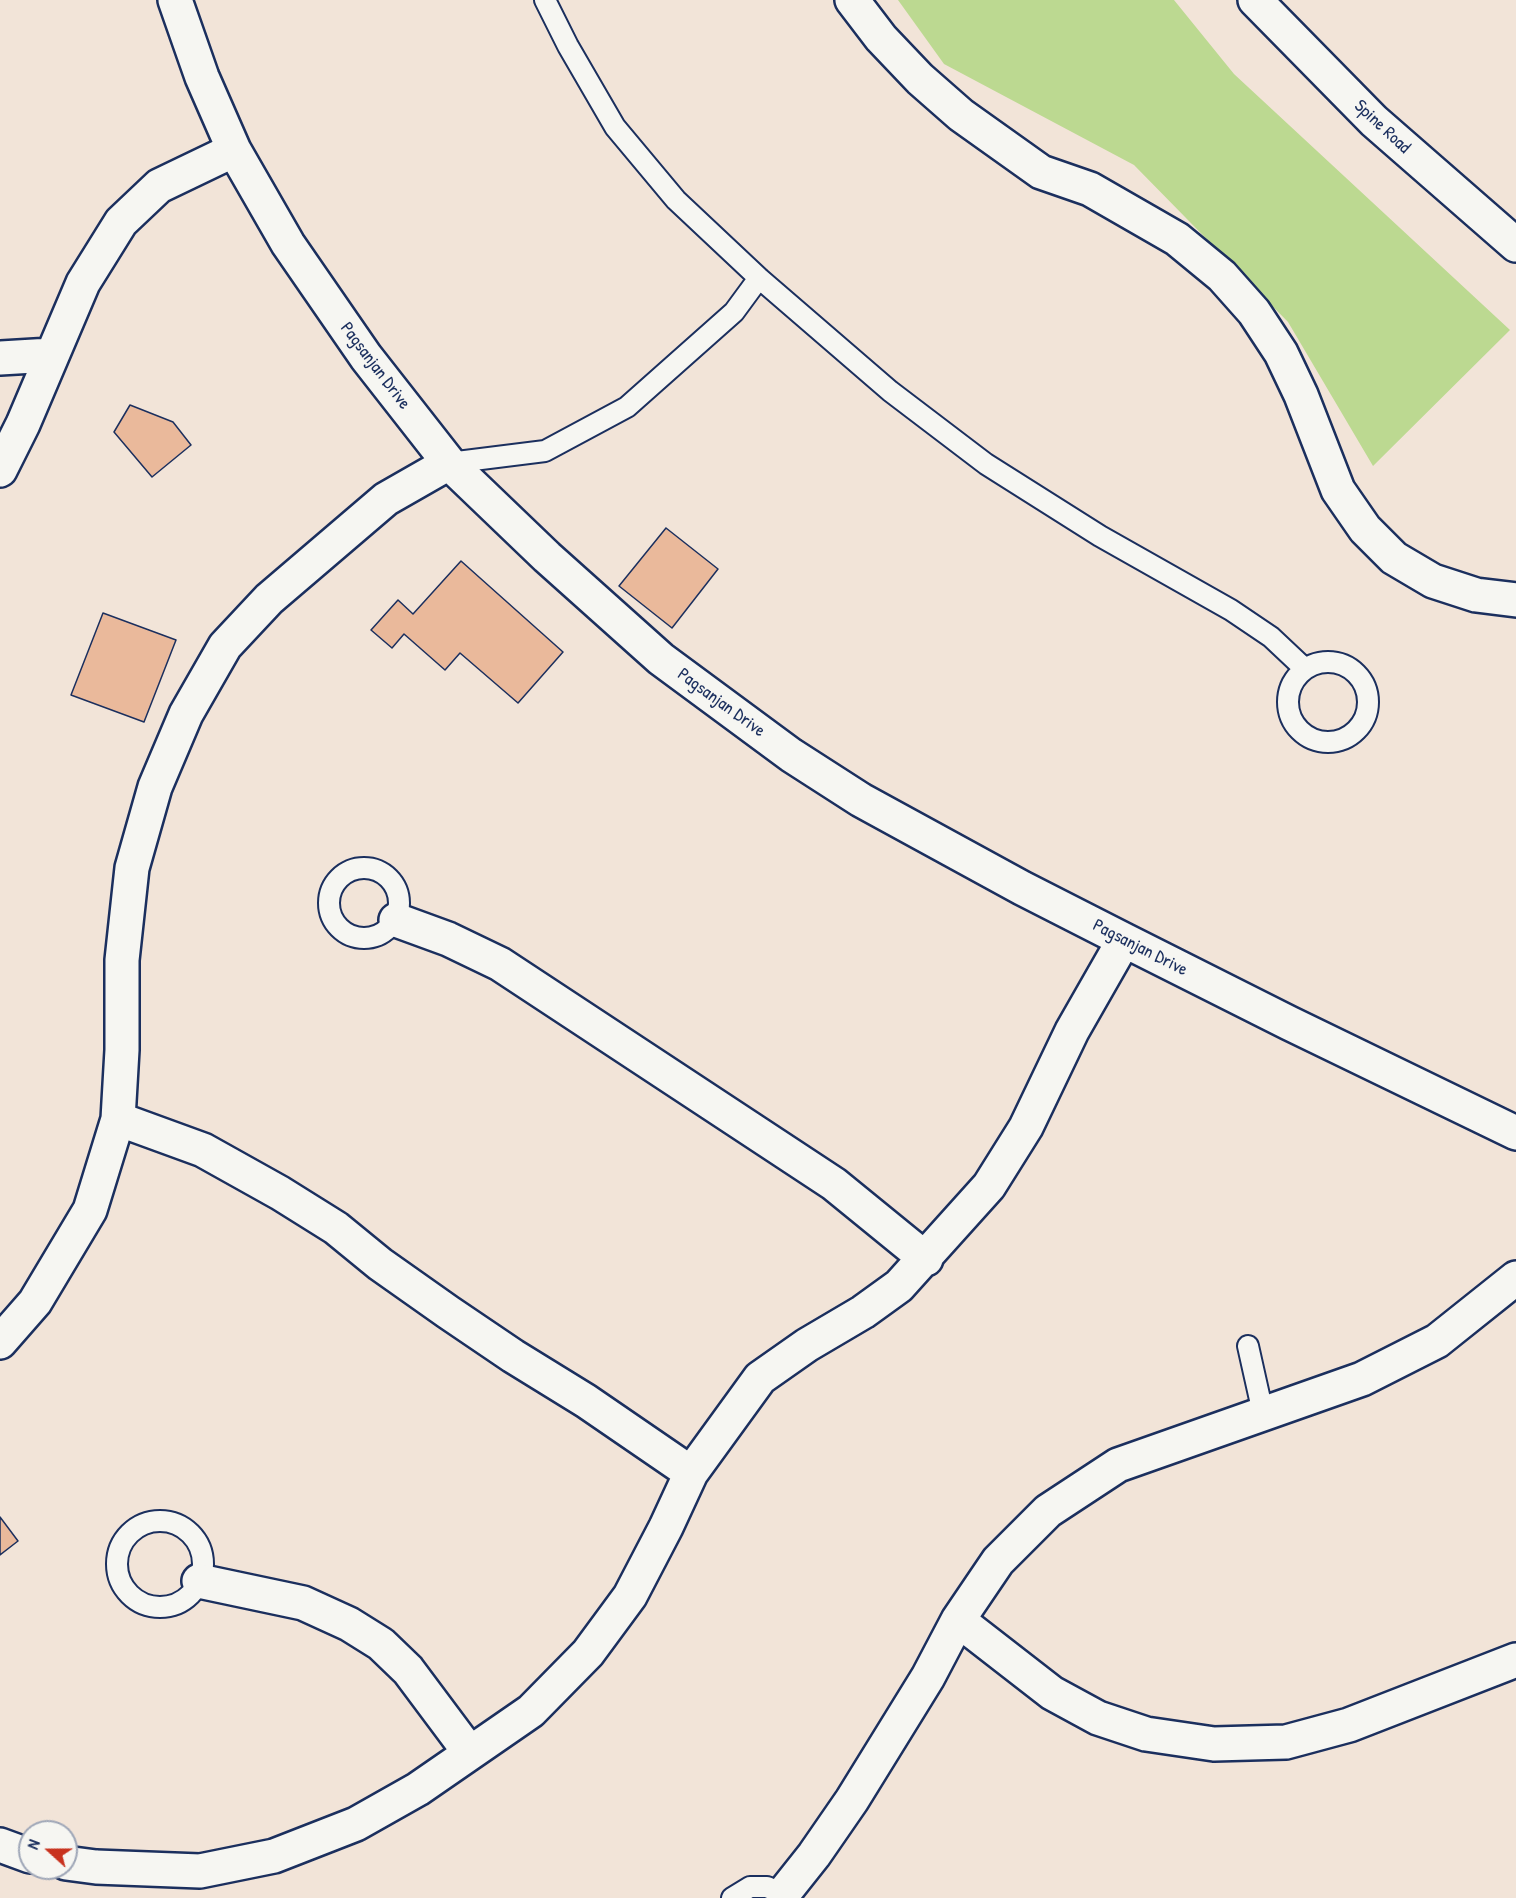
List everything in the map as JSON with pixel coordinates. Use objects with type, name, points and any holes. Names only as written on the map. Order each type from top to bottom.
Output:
[{"type":"street","name":"Pagsanjan Drive","points":[[175,0],[202,77],[234,150],[288,244],[366,357],[449,463],[547,557],[661,659],[792,755],[861,800],[1022,888],[1124,940],[1516,1133]]},
{"type":"street","points":[[852,0],[888,46],[920,79],[961,115],[1041,172],[1090,189],[1177,239],[1222,276],[1254,312],[1281,353],[1301,395],[1338,490],[1365,529],[1394,558],[1432,581],[1476,595],[1516,600]]},
{"type":"street","name":"Spine Road","points":[[1255,0],[1374,121],[1516,245]]},
{"type":"street","points":[[0,470],[23,424],[83,283],[121,222],[159,186],[234,150]]},
{"type":"street","points":[[0,358],[51,355]]},
{"type":"street","points":[[0,1342],[34,1302],[90,1210],[118,1119],[122,1050],[123,960],[132,868],[155,787],[186,714],[225,646],[269,599],[386,499],[449,463]]},
{"type":"street","points":[[396,920],[448,939],[500,964],[834,1184],[926,1258]]},
{"type":"street","points":[[78,1865],[200,1871],[274,1856],[357,1824],[418,1789],[531,1711],[588,1653],[630,1596],[691,1473],[760,1378],[807,1345],[863,1312],[899,1286],[988,1186],[1020,1137],[1072,1031],[1124,940]]},
{"type":"street","points":[[118,1119],[203,1150],[336,1228],[380,1264],[448,1312],[586,1401],[691,1473]]},
{"type":"street","points":[[784,1896],[852,1800],[928,1677],[958,1620],[998,1561],[1048,1511],[1118,1465],[1362,1379],[1437,1341],[1516,1278]]},
{"type":"street","points":[[199,1581],[303,1603],[349,1624],[381,1644],[408,1670],[470,1753]]},
{"type":"street","points":[[958,1620],[1052,1693],[1098,1718],[1146,1734],[1214,1744],[1286,1742],[1349,1725],[1516,1660]]},
{"type":"street","points":[[0,1845],[18,1852]]},
{"type":"lane","points":[[545,0],[568,46],[615,127],[676,200],[759,278],[890,391],[986,464],[1100,536],[1231,610],[1271,637],[1305,669]]},
{"type":"lane","points":[[449,463],[545,451],[627,407],[734,312],[759,278]]},
{"type":"lane","points":[[1320,662],[1335,662],[1350,668],[1361,679],[1368,693],[1368,709],[1362,724],[1351,735],[1337,742],[1321,742],[1306,736],[1295,725],[1289,711],[1288,695],[1294,680],[1305,669],[1320,662]]},
{"type":"lane","points":[[1248,1346],[1263,1413]]},
{"type":"lane","points":[[156,1521],[171,1522],[184,1528],[195,1539],[201,1552],[203,1567],[199,1581],[190,1594],[178,1603],[164,1607],[149,1606],[135,1600],[125,1589],[118,1576],[117,1561],[121,1546],[129,1533],[141,1525],[156,1521]]},
{"type":"lane","points":[[732,1898],[750,1887],[767,1887],[784,1896]]},
{"type":"green space","points":[[898,0],[1174,0],[1234,74],[1510,330],[1373,466],[1288,322],[1134,165],[944,64]]},
{"type":"building","points":[[130,405],[173,422],[191,445],[152,477],[114,432]]},
{"type":"building","points":[[666,528],[718,569],[672,628],[619,586]]},
{"type":"building","points":[[461,561],[563,652],[518,703],[460,653],[445,670],[404,634],[392,648],[371,630],[398,600],[413,614]]},
{"type":"building","points":[[103,613],[176,640],[144,722],[71,695]]},
{"type":"building","points":[[0,1517],[18,1541],[0,1555]]}]
